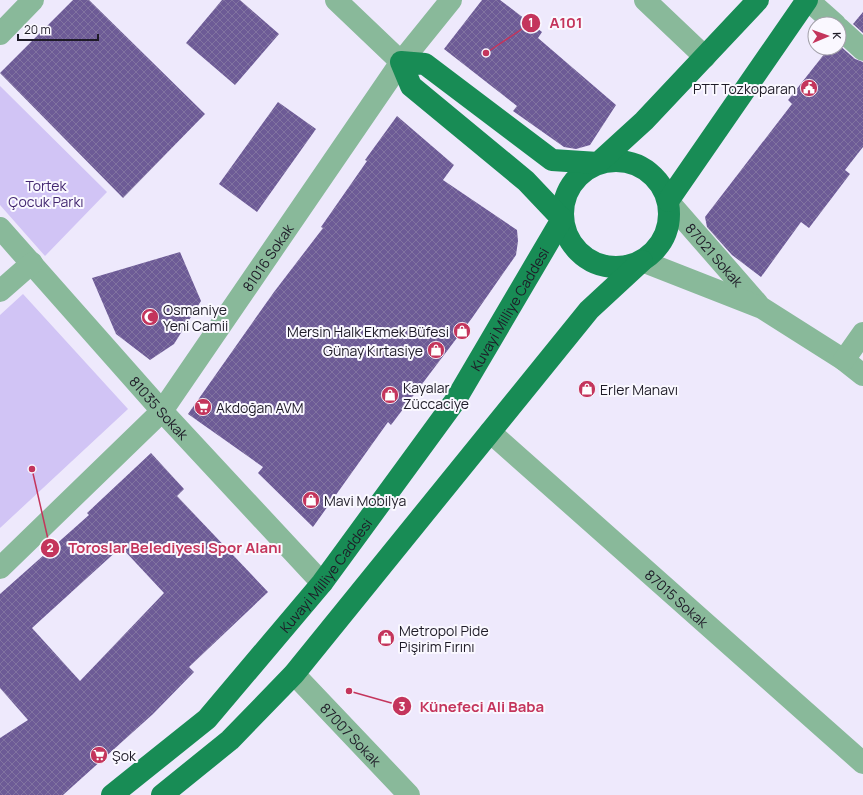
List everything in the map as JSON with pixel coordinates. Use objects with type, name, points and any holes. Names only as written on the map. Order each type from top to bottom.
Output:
[{"type":"main road","points":[[642,261],[625,267],[607,267],[590,262],[577,251],[567,236],[562,219],[563,201],[570,185],[582,172],[598,163],[644,121],[758,0]]},
{"type":"main road","points":[[668,201],[808,0]]},
{"type":"main road","points":[[162,795],[230,740],[294,674],[589,310],[656,250],[665,236],[669,218],[668,201],[660,184],[648,171],[633,163],[615,160],[598,163],[552,160],[424,64],[401,62],[411,86],[526,181],[562,219]]},
{"type":"main road","name":"Kuvayi Milliye Caddesi","points":[[112,795],[207,719],[322,583],[455,401],[562,219]]},
{"type":"street","points":[[0,34],[33,0]]},
{"type":"street","points":[[336,0],[401,62]]},
{"type":"street","name":"81016 Sokak","points":[[0,568],[162,411],[401,62],[451,0]]},
{"type":"street","points":[[646,0],[705,57]]},
{"type":"street","points":[[808,0],[826,16]]},
{"type":"street","points":[[847,35],[863,50]]},
{"type":"street","name":"87021 Sokak","points":[[668,201],[762,308]]},
{"type":"street","name":"81035 Sokak","points":[[0,228],[162,411],[322,583]]},
{"type":"street","name":"87021 Sokak","points":[[642,261],[762,308],[844,360],[863,375]]},
{"type":"street","points":[[0,291],[32,263]]},
{"type":"street","points":[[844,360],[863,333]]},
{"type":"street","name":"87015 Sokak","points":[[490,432],[863,764]]},
{"type":"street","name":"87007 Sokak","points":[[294,674],[409,795]]},
{"type":"green space","name":"Tortek Çocuk Parkı","points":[[0,86],[107,192],[45,256],[0,205]]},
{"type":"green space","points":[[23,294],[128,409],[0,528],[0,315]]},
{"type":"building","points":[[73,0],[89,0],[205,114],[123,198],[0,73]]},
{"type":"building","points":[[222,0],[240,0],[279,34],[235,85],[186,43]]},
{"type":"building","points":[[482,0],[500,0],[542,32],[538,38],[616,105],[590,145],[576,149],[564,147],[513,111],[517,106],[444,49]]},
{"type":"building","points":[[863,12],[863,33],[853,24]]},
{"type":"building","points":[[847,52],[855,59],[863,62],[863,147],[845,170],[850,174],[809,228],[801,222],[761,277],[732,255],[707,227],[705,217],[792,104],[788,100],[823,56],[847,56]]},
{"type":"building","points":[[278,102],[316,129],[257,212],[219,184]]},
{"type":"building","points":[[397,116],[454,165],[443,180],[517,230],[518,241],[516,255],[472,318],[391,425],[388,422],[313,527],[258,473],[263,467],[188,414],[274,292],[323,228],[321,227],[367,161],[365,160]]},
{"type":"building","name":"Osmaniye Yeni Camii","points":[[180,252],[201,301],[174,344],[150,360],[116,334],[92,278]]},
{"type":"building","points":[[151,453],[184,489],[177,496],[268,592],[189,667],[194,672],[153,714],[63,795],[0,795],[0,738],[28,720],[0,688],[0,594],[89,515],[87,513]],"holes":[[[120,548],[122,548],[164,593],[80,681],[32,628]]]},
{"type":"place","name":"A101","points":[[486,53]]},
{"type":"place","name":"PTT Tozkoparan","points":[[809,88]]},
{"type":"place","name":"Osmaniye Yeni Camii","points":[[150,317]]},
{"type":"place","name":"Mersin Halk Ekmek Büfesi","points":[[462,331]]},
{"type":"place","name":"Günay Kırtasiye","points":[[436,350]]},
{"type":"place","name":"Erler Manavı","points":[[587,389]]},
{"type":"place","name":"Kayalar Züccaciye","points":[[390,395]]},
{"type":"place","name":"Akdoğan AVM","points":[[203,407]]},
{"type":"place","name":"Toroslar Belediyesi Spor Alanı","points":[[32,469]]},
{"type":"place","name":"Mavi Mobilya","points":[[311,500]]},
{"type":"place","name":"Metropol Pide Pişirim Fırını","points":[[386,638]]},
{"type":"place","name":"Künefeci Ali Baba","points":[[349,691]]},
{"type":"place","name":"Şok","points":[[99,755]]}]
